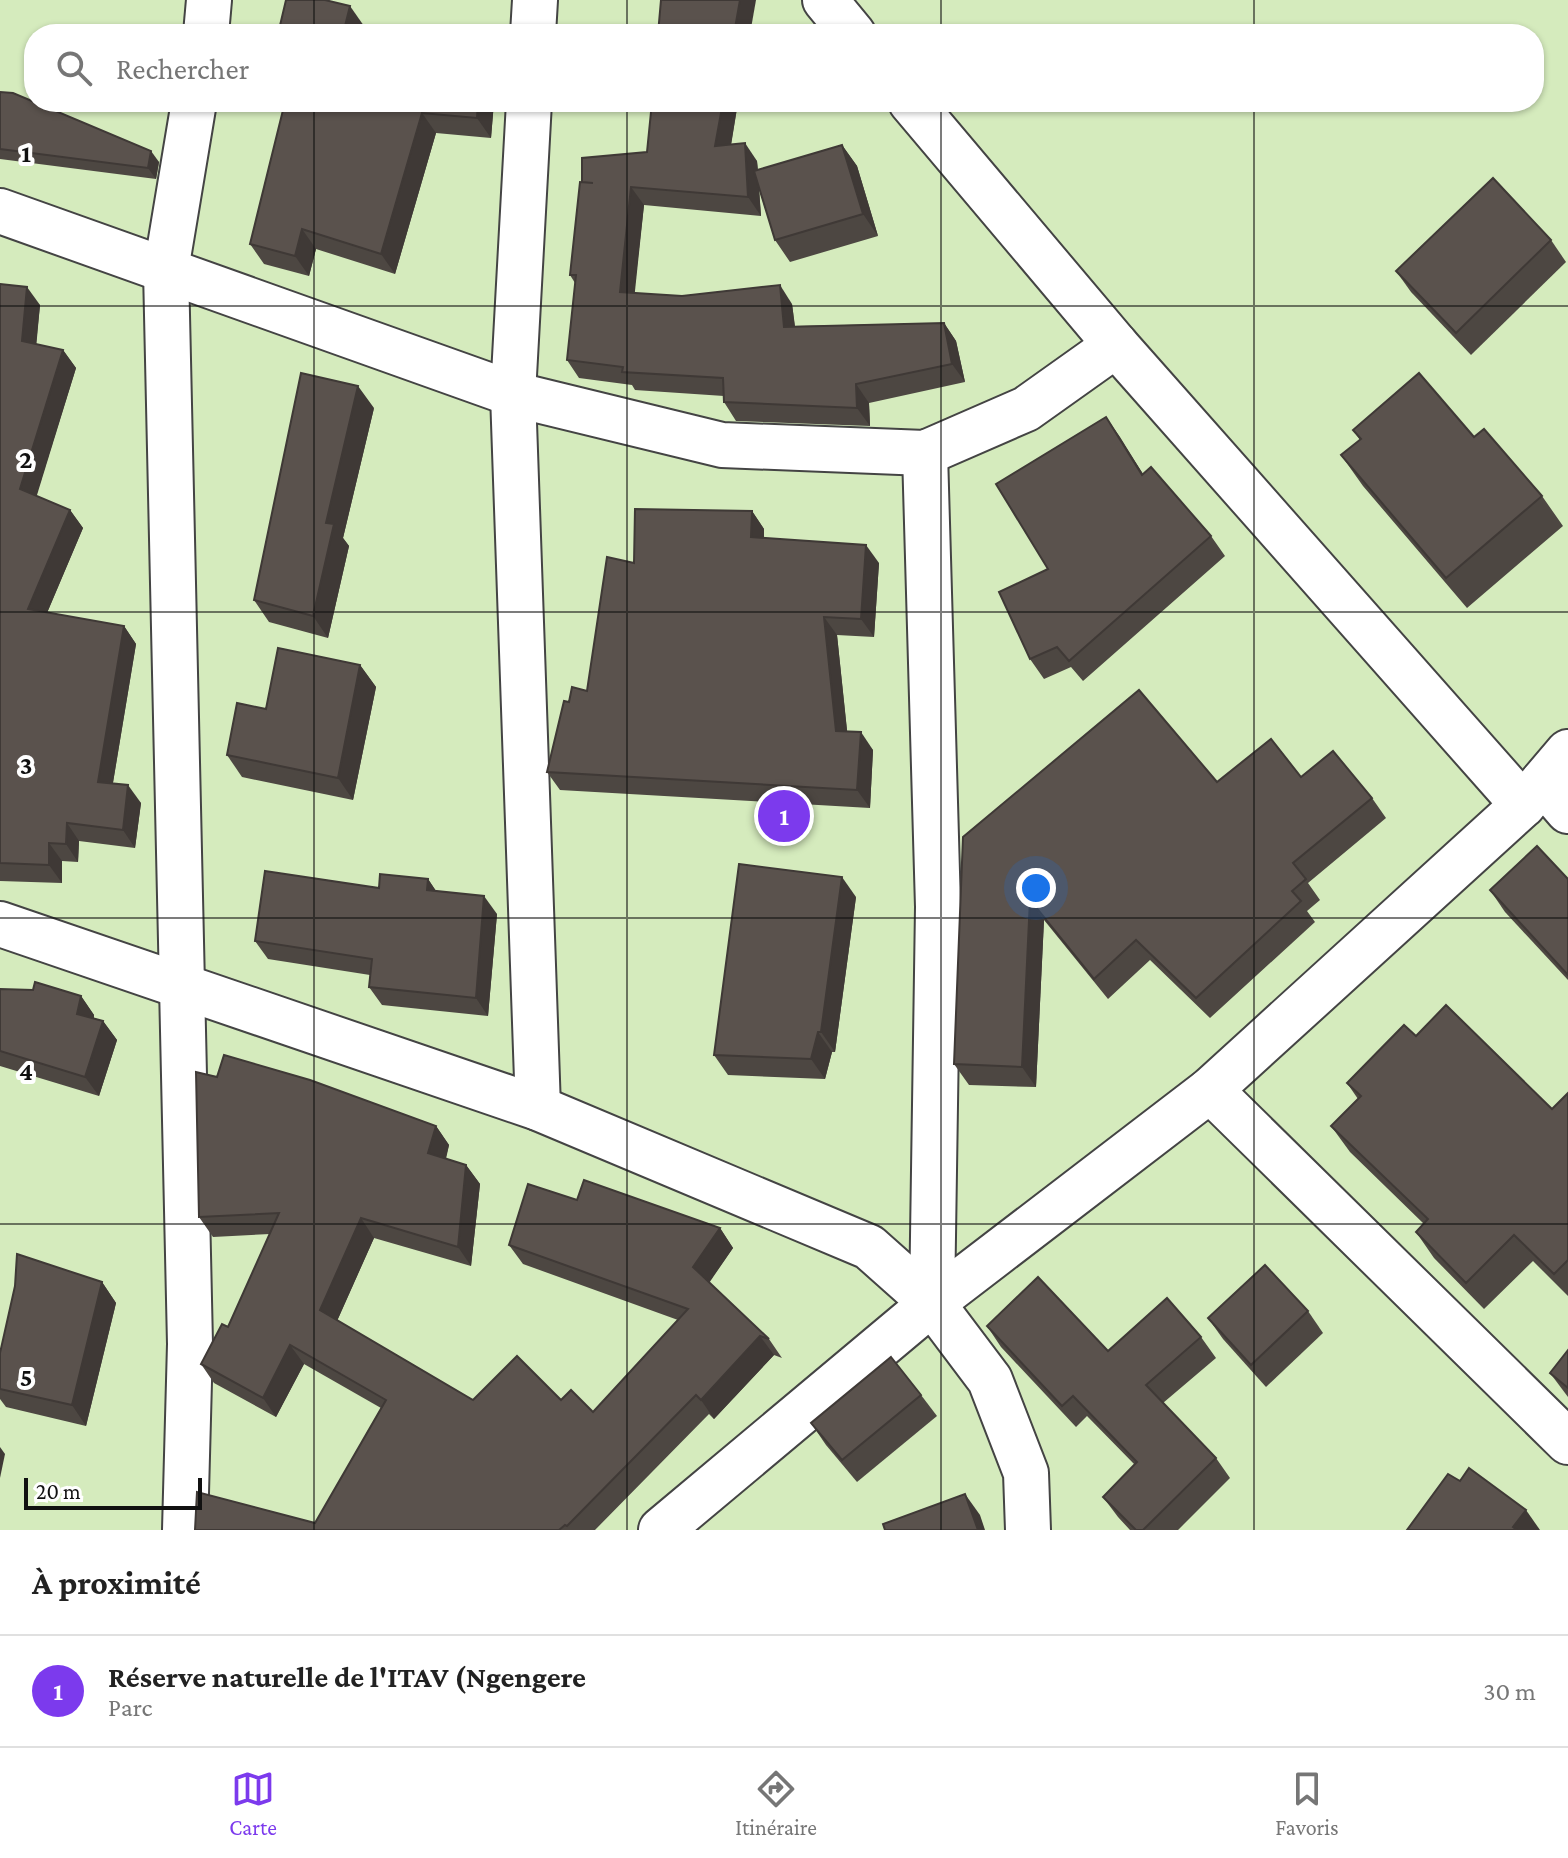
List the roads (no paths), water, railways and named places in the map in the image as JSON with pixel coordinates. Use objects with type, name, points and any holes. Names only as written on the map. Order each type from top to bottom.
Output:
[{"type":"street","points":[[207,24],[209,0]]},
{"type":"street","points":[[534,24],[535,0]]},
{"type":"street","points":[[825,0],[845,24]]},
{"type":"street","points":[[185,1530],[190,1344],[166,270],[192,112]]},
{"type":"street","points":[[528,112],[513,394],[538,1108]]},
{"type":"street","points":[[661,1530],[932,1303],[1210,1090],[1551,787],[1116,345],[919,112]]},
{"type":"street","points":[[0,211],[513,394],[722,445],[925,453],[1026,409],[1116,345]]},
{"type":"street","points":[[925,453],[938,907],[932,1303]]},
{"type":"street","points":[[0,924],[538,1108],[869,1247],[932,1303],[990,1380],[1026,1473],[1028,1530]]},
{"type":"street","points":[[1210,1090],[1568,1442]]},
{"type":"place","name":"Réserve naturelle de l'ITAV (Ngengere","points":[[784,816]]}]
